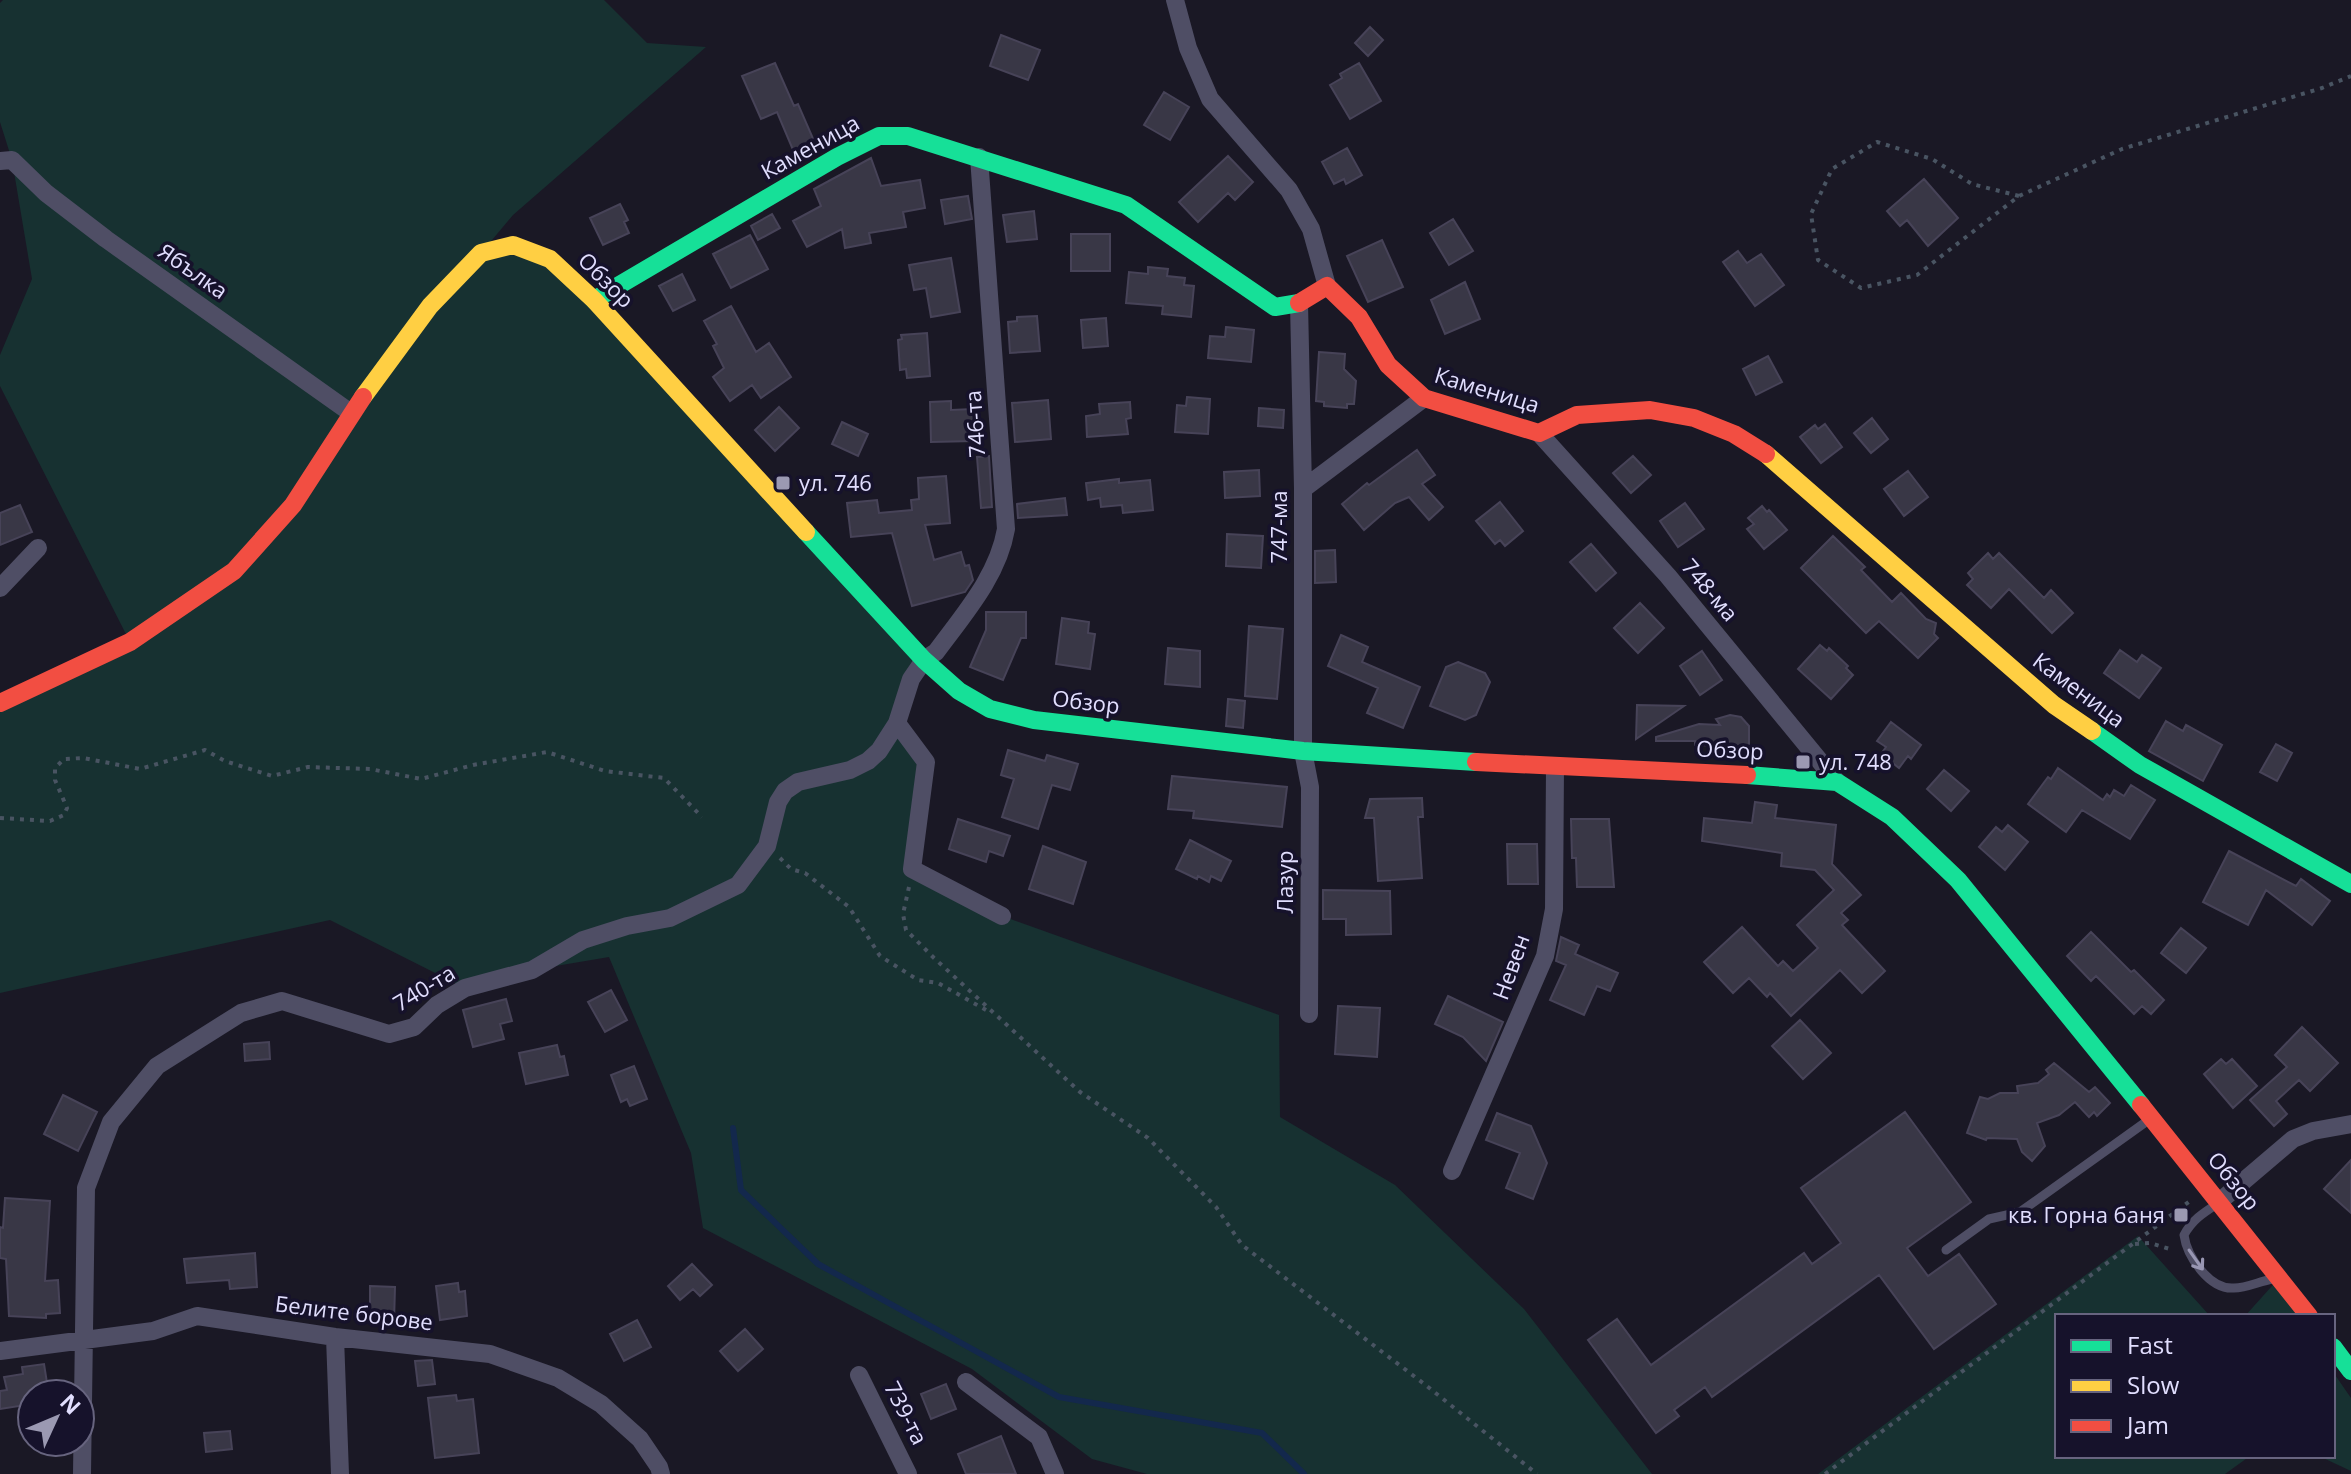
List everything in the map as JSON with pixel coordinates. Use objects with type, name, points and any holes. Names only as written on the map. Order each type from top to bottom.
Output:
[{"type":"street","points":[[1175,0],[1188,48],[1210,99],[1289,190],[1311,229],[1327,286],[1299,303]]},
{"type":"street","name":"Каменица","points":[[594,300],[837,157],[879,136],[908,136],[1126,205],[1275,307],[1299,303]]},
{"type":"street","name":"746-та","points":[[924,660],[936,652],[995,568],[1006,529],[979,157]]},
{"type":"street","name":"Ябълка","points":[[6,161],[106,239],[351,413]]},
{"type":"street","name":"Обзор","points":[[1,700],[130,642],[234,571],[293,505],[351,413],[430,306],[481,253],[513,245],[550,259],[594,300],[924,660],[959,691],[990,709],[1034,720],[1303,751],[1837,782],[1892,817],[1958,880],[2308,1314]]},
{"type":"street","name":"Каменица","points":[[1327,286],[1359,317],[1388,365],[1424,398],[1539,433],[1577,415],[1650,410],[1694,418],[1734,434],[1771,457],[2054,705],[2140,765],[2351,884]]},
{"type":"street","name":"747-ма","points":[[1299,303],[1303,751]]},
{"type":"street","points":[[1303,489],[1424,398]]},
{"type":"street","name":"748-ма","points":[[1539,433],[1668,576],[1837,782]]},
{"type":"street","points":[[0,588],[38,548]]},
{"type":"street","name":"740-та","points":[[82,1474],[86,1188],[111,1122],[157,1066],[241,1013],[282,1001],[389,1034],[414,1027],[437,1005],[465,988],[532,970],[583,940],[627,926],[670,918],[738,885],[767,846],[778,802],[785,791],[798,782],[850,770],[879,751],[897,723],[911,679],[924,660]]},
{"type":"street","points":[[897,723],[926,762],[912,869],[1002,916]]},
{"type":"street","name":"Лазур","points":[[1303,751],[1310,787],[1309,1014]]},
{"type":"street","name":"Невен","points":[[1452,1171],[1545,956],[1554,909],[1555,767]]},
{"type":"street","points":[[2214,1195],[2293,1139],[2313,1131],[2351,1124]]},
{"type":"street","name":"Белите борове","points":[[0,1351],[153,1331],[197,1316],[335,1337],[490,1354],[558,1378],[601,1404],[640,1439],[661,1474]]},
{"type":"street","points":[[335,1337],[340,1474]]},
{"type":"street","points":[[2335,1350],[2351,1371]]},
{"type":"street","name":"739-та","points":[[859,1375],[908,1474]]},
{"type":"street","points":[[966,1382],[1039,1437],[1055,1474]]},
{"type":"lane","points":[[1946,1250],[1989,1219],[2020,1212],[2152,1118]]},
{"type":"lane","points":[[2214,1195],[2184,1235],[2190,1256],[2207,1275],[2225,1288],[2239,1288],[2280,1277]]},
{"type":"path","points":[[2019,196],[1972,184],[1932,159],[1877,142],[1832,169],[1811,214],[1818,260],[1861,288],[1917,275],[2019,196],[2122,149],[2322,88],[2351,76]]},
{"type":"path","points":[[0,818],[50,821],[64,815],[67,808],[55,780],[55,768],[64,759],[83,758],[140,769],[205,750],[225,761],[272,776],[308,767],[370,769],[421,779],[473,765],[547,752],[605,771],[664,778],[702,817]]},
{"type":"path","points":[[770,834],[780,858],[791,869],[805,873],[849,907],[880,956],[918,980],[938,983],[995,1014]]},
{"type":"path","points":[[912,869],[903,914],[906,930],[1080,1092],[1148,1138],[1216,1207],[1242,1245],[1537,1474]]},
{"type":"path","points":[[1825,1474],[2133,1244],[2214,1195]]},
{"type":"path","points":[[2133,1244],[2150,1243],[2190,1256]]},
{"type":"green space","points":[[3,0],[604,0],[647,43],[706,47],[513,215],[482,252],[550,259],[924,660],[897,723],[926,762],[912,869],[1002,916],[1279,1015],[1280,1117],[1395,1185],[1524,1309],[1652,1474],[1147,1474],[1092,1459],[972,1369],[703,1228],[691,1153],[609,957],[532,970],[465,988],[330,920],[0,993],[0,703],[130,642],[0,386],[0,355],[32,279],[12,160],[0,122],[0,3]]},
{"type":"green space","points":[[2138,1236],[2208,1314],[2055,1314],[2055,1458],[2247,1458],[2225,1474],[1818,1474]]},
{"type":"green space","points":[[2280,1277],[2301,1314],[2247,1314]]},
{"type":"green space","points":[[2335,1375],[2351,1398],[2351,1471],[2323,1458],[2335,1458]]},
{"type":"building","points":[[1370,27],[1383,40],[1368,56],[1355,43]]},
{"type":"building","points":[[1001,35],[1040,50],[1028,80],[990,66]]},
{"type":"building","points":[[775,63],[794,106],[798,104],[818,150],[803,158],[802,155],[796,157],[777,112],[761,119],[742,76]]},
{"type":"building","points":[[1359,63],[1381,101],[1350,119],[1330,85],[1342,78],[1340,74]]},
{"type":"building","points":[[1164,92],[1189,107],[1170,140],[1144,125]]},
{"type":"building","points":[[1347,148],[1362,175],[1346,184],[1344,179],[1334,184],[1322,162]]},
{"type":"building","points":[[1228,156],[1253,182],[1235,200],[1228,193],[1198,222],[1179,202]]},
{"type":"building","points":[[871,158],[881,186],[920,180],[925,208],[903,212],[906,227],[869,233],[871,243],[845,248],[842,229],[807,247],[793,221],[821,206],[814,189]]},
{"type":"building","points":[[1924,179],[1958,218],[1928,246],[1907,220],[1900,226],[1887,211]]},
{"type":"building","points":[[968,196],[972,219],[945,224],[941,200]]},
{"type":"building","points":[[620,204],[628,220],[624,222],[629,233],[603,245],[590,218]]},
{"type":"building","points":[[1034,211],[1037,239],[1007,242],[1003,215]]},
{"type":"building","points":[[772,214],[780,228],[758,240],[751,226]]},
{"type":"building","points":[[1453,219],[1473,251],[1449,265],[1430,233]]},
{"type":"building","points":[[1071,234],[1110,234],[1110,271],[1071,271]]},
{"type":"building","points":[[750,235],[768,269],[731,288],[713,254]]},
{"type":"building","points":[[1382,240],[1403,287],[1368,302],[1347,256]]},
{"type":"building","points":[[1738,251],[1747,263],[1761,254],[1784,285],[1755,306],[1723,262]]},
{"type":"building","points":[[951,258],[960,312],[931,317],[926,288],[914,290],[909,265]]},
{"type":"building","points":[[1148,267],[1168,269],[1167,276],[1185,278],[1184,285],[1194,286],[1191,317],[1162,314],[1163,306],[1126,303],[1129,272],[1148,274]]},
{"type":"building","points":[[682,274],[695,300],[673,311],[659,286]]},
{"type":"building","points":[[1465,282],[1480,319],[1445,334],[1431,300]]},
{"type":"building","points":[[731,306],[756,352],[769,343],[791,377],[761,398],[752,385],[730,401],[713,377],[724,368],[713,346],[717,344],[704,321]]},
{"type":"building","points":[[1037,316],[1040,351],[1010,353],[1008,322],[1017,321],[1017,317]]},
{"type":"building","points":[[1106,318],[1108,346],[1083,348],[1081,320]]},
{"type":"building","points":[[1226,327],[1254,330],[1251,362],[1208,358],[1210,336],[1225,337]]},
{"type":"building","points":[[927,333],[930,376],[907,378],[906,369],[900,370],[898,340],[902,339],[901,335]]},
{"type":"building","points":[[1319,352],[1345,354],[1344,369],[1356,381],[1354,404],[1347,404],[1347,408],[1324,406],[1324,402],[1316,401]]},
{"type":"building","points":[[1768,356],[1782,382],[1756,395],[1743,369]]},
{"type":"building","points":[[1187,397],[1210,399],[1208,434],[1175,432],[1177,405],[1186,406]]},
{"type":"building","points":[[1048,400],[1051,439],[1015,442],[1012,403]]},
{"type":"building","points":[[951,401],[951,410],[973,409],[974,441],[931,442],[930,402]]},
{"type":"building","points":[[1130,402],[1131,418],[1126,419],[1128,434],[1087,437],[1086,416],[1100,414],[1099,404]]},
{"type":"building","points":[[779,407],[799,428],[775,451],[755,430]]},
{"type":"building","points":[[1259,408],[1284,410],[1283,428],[1258,426]]},
{"type":"building","points":[[1872,418],[1888,439],[1871,453],[1854,433]]},
{"type":"building","points":[[842,422],[868,434],[858,456],[832,444]]},
{"type":"building","points":[[1825,424],[1842,447],[1821,463],[1800,437],[1815,425],[1818,429]]},
{"type":"building","points":[[1417,450],[1435,475],[1422,484],[1443,507],[1429,520],[1409,497],[1395,503],[1364,530],[1342,504],[1367,483],[1369,485]]},
{"type":"building","points":[[989,456],[992,507],[981,508],[977,457]]},
{"type":"building","points":[[1633,456],[1651,475],[1631,493],[1613,473]]},
{"type":"building","points":[[1259,470],[1260,496],[1225,498],[1224,472]]},
{"type":"building","points":[[1908,471],[1928,497],[1904,516],[1884,489]]},
{"type":"building","points":[[946,476],[950,523],[925,525],[934,560],[961,552],[973,580],[965,592],[912,606],[892,533],[851,537],[847,503],[877,500],[879,513],[912,510],[911,500],[919,499],[918,478]]},
{"type":"building","points":[[1119,479],[1119,483],[1150,480],[1153,510],[1123,513],[1122,505],[1101,507],[1100,498],[1088,500],[1086,483]]},
{"type":"building","points":[[1065,498],[1067,515],[1018,518],[1017,504]]},
{"type":"building","points":[[1500,502],[1523,531],[1505,546],[1500,540],[1495,544],[1476,521]]},
{"type":"building","points":[[1685,503],[1704,529],[1678,547],[1660,521]]},
{"type":"building","points":[[20,505],[32,532],[0,545],[0,513]]},
{"type":"building","points":[[1762,506],[1787,530],[1764,549],[1747,529],[1754,524],[1748,518]]},
{"type":"building","points":[[1227,534],[1263,536],[1261,568],[1226,566]]},
{"type":"building","points":[[1833,536],[1865,567],[1861,570],[1892,602],[1901,593],[1926,619],[1936,623],[1934,634],[1938,638],[1918,658],[1879,621],[1866,633],[1801,568]]},
{"type":"building","points":[[1591,544],[1616,573],[1596,591],[1570,562]]},
{"type":"building","points":[[1335,550],[1336,582],[1315,583],[1315,551]]},
{"type":"building","points":[[1988,553],[1993,559],[1999,553],[2044,598],[2051,590],[2073,613],[2052,633],[2009,589],[1991,608],[1967,585],[1973,579],[1968,573]]},
{"type":"building","points":[[1640,603],[1664,628],[1638,653],[1614,628]]},
{"type":"building","points":[[986,612],[1026,612],[1026,638],[1021,638],[1003,680],[970,667],[986,630]]},
{"type":"building","points":[[1062,618],[1089,622],[1088,633],[1095,634],[1090,669],[1056,664]]},
{"type":"building","points":[[1249,626],[1283,629],[1277,699],[1245,696]]},
{"type":"building","points":[[1341,635],[1368,647],[1362,662],[1420,687],[1403,728],[1367,713],[1378,688],[1328,666]]},
{"type":"building","points":[[1820,645],[1827,651],[1829,648],[1853,675],[1831,699],[1798,669]]},
{"type":"building","points":[[1168,648],[1200,651],[1200,687],[1165,684]]},
{"type":"building","points":[[2120,650],[2137,662],[2142,655],[2161,668],[2139,698],[2104,673]]},
{"type":"building","points":[[1702,651],[1722,680],[1700,695],[1680,666]]},
{"type":"building","points":[[1458,662],[1485,673],[1490,682],[1476,715],[1465,720],[1430,706],[1446,667]]},
{"type":"building","points":[[1228,699],[1245,701],[1243,728],[1226,726]]},
{"type":"building","points":[[1637,705],[1684,706],[1636,739]]},
{"type":"building","points":[[1730,715],[1741,717],[1749,726],[1749,746],[1656,741],[1656,737],[1699,724],[1720,725],[1716,719]]},
{"type":"building","points":[[2166,721],[2183,731],[2186,725],[2222,745],[2203,781],[2149,751]]},
{"type":"building","points":[[1891,722],[1921,745],[1911,759],[1908,756],[1899,768],[1881,754],[1886,747],[1877,741]]},
{"type":"building","points":[[2276,744],[2292,753],[2277,781],[2260,772]]},
{"type":"building","points":[[1008,750],[1045,761],[1047,755],[1078,764],[1070,790],[1052,785],[1038,829],[1002,817],[1014,779],[1001,775]]},
{"type":"building","points":[[2058,768],[2103,800],[2107,794],[2110,797],[2114,790],[2124,796],[2131,785],[2155,800],[2130,839],[2082,810],[2066,832],[2028,804]]},
{"type":"building","points":[[1944,770],[1969,791],[1951,811],[1927,789]]},
{"type":"building","points":[[1172,776],[1287,787],[1282,827],[1193,818],[1194,811],[1168,809]]},
{"type":"building","points":[[1422,798],[1423,817],[1418,817],[1422,878],[1378,881],[1374,818],[1365,818],[1370,799]]},
{"type":"building","points":[[1755,802],[1777,805],[1775,818],[1836,825],[1832,864],[1861,895],[1841,913],[1848,920],[1842,925],[1885,971],[1862,993],[1840,970],[1791,1016],[1770,993],[1767,997],[1749,978],[1733,993],[1704,962],[1742,927],[1778,966],[1783,961],[1793,971],[1818,948],[1797,925],[1834,890],[1815,870],[1781,866],[1782,853],[1702,841],[1704,818],[1752,823]]},
{"type":"building","points":[[958,819],[1010,836],[1003,856],[989,851],[986,862],[949,849]]},
{"type":"building","points":[[1571,819],[1609,819],[1614,887],[1577,887],[1576,858],[1572,858]]},
{"type":"building","points":[[2008,825],[2028,842],[2005,870],[1979,847],[1996,827],[2002,832]]},
{"type":"building","points":[[1190,840],[1231,861],[1221,881],[1211,876],[1209,882],[1198,876],[1197,879],[1176,869]]},
{"type":"building","points":[[1507,844],[1537,844],[1538,884],[1508,884]]},
{"type":"building","points":[[1043,846],[1086,862],[1073,904],[1029,889]]},
{"type":"building","points":[[2229,851],[2296,886],[2301,879],[2330,901],[2312,925],[2266,890],[2248,925],[2203,902]]},
{"type":"building","points":[[1323,890],[1390,891],[1391,934],[1346,935],[1346,919],[1323,919]]},
{"type":"building","points":[[2181,928],[2206,948],[2186,973],[2161,953]]},
{"type":"building","points":[[2091,932],[2164,1000],[2151,1014],[2142,1006],[2134,1014],[2096,976],[2091,981],[2067,956]]},
{"type":"building","points":[[1561,937],[1579,945],[1575,954],[1618,973],[1610,991],[1597,986],[1584,1015],[1550,1000],[1566,965],[1556,961]]},
{"type":"building","points":[[611,990],[627,1020],[605,1032],[588,1002]]},
{"type":"building","points":[[1448,996],[1503,1022],[1486,1061],[1463,1037],[1435,1024]]},
{"type":"building","points":[[506,999],[512,1021],[500,1024],[504,1039],[473,1047],[463,1010]]},
{"type":"building","points":[[1338,1006],[1380,1008],[1377,1057],[1335,1054]]},
{"type":"building","points":[[1800,1020],[1831,1053],[1803,1079],[1772,1046]]},
{"type":"building","points":[[2302,1027],[2338,1063],[2310,1091],[2299,1080],[2276,1101],[2287,1114],[2274,1126],[2250,1100],[2287,1067],[2275,1055]]},
{"type":"building","points":[[269,1042],[270,1059],[245,1061],[244,1044]]},
{"type":"building","points":[[557,1045],[560,1057],[564,1056],[568,1075],[526,1084],[519,1053]]},
{"type":"building","points":[[2221,1059],[2226,1064],[2232,1059],[2257,1086],[2233,1108],[2204,1074]]},
{"type":"building","points":[[2054,1063],[2089,1092],[2095,1087],[2110,1103],[2097,1116],[2094,1112],[2089,1117],[2075,1102],[2059,1115],[2037,1123],[2045,1146],[2032,1161],[2022,1152],[2017,1139],[1986,1140],[1967,1133],[1980,1097],[1988,1099],[2000,1093],[2018,1093],[2017,1086],[2038,1083],[2049,1074],[2046,1070]]},
{"type":"building","points":[[634,1066],[647,1099],[630,1106],[627,1099],[621,1102],[611,1075]]},
{"type":"building","points":[[63,1095],[97,1112],[78,1151],[44,1134]]},
{"type":"building","points":[[1905,1112],[1971,1202],[1907,1248],[1928,1276],[1959,1254],[1996,1304],[1934,1349],[1879,1275],[1712,1397],[1705,1387],[1674,1410],[1679,1416],[1656,1433],[1588,1340],[1617,1319],[1651,1365],[1804,1253],[1812,1264],[1841,1243],[1801,1188]]},
{"type":"building","points":[[1497,1113],[1531,1126],[1547,1163],[1533,1199],[1506,1188],[1520,1153],[1486,1140]]},
{"type":"building","points":[[2351,1160],[2351,1213],[2324,1189]]},
{"type":"building","points":[[5,1198],[50,1201],[45,1281],[58,1280],[60,1313],[46,1314],[46,1318],[9,1316],[6,1259],[0,1258],[0,1227],[3,1228]]},
{"type":"building","points":[[255,1253],[257,1287],[230,1289],[229,1280],[187,1283],[184,1259]]},
{"type":"building","points":[[692,1264],[712,1285],[700,1296],[693,1289],[680,1300],[668,1286]]},
{"type":"building","points":[[458,1283],[459,1292],[465,1291],[467,1316],[440,1320],[436,1286]]},
{"type":"building","points":[[370,1286],[395,1287],[394,1322],[370,1322]]},
{"type":"building","points":[[637,1320],[651,1347],[624,1361],[610,1334]]},
{"type":"building","points":[[745,1329],[763,1349],[738,1371],[720,1351]]},
{"type":"building","points":[[432,1360],[435,1384],[418,1386],[415,1361]]},
{"type":"building","points":[[44,1364],[46,1378],[16,1378],[16,1406],[0,1409],[0,1391],[7,1390],[4,1377],[23,1374],[22,1367]]},
{"type":"building","points":[[946,1384],[956,1409],[931,1419],[921,1394]]},
{"type":"building","points":[[456,1395],[457,1401],[473,1399],[479,1453],[435,1458],[428,1398]]},
{"type":"building","points":[[230,1431],[232,1449],[206,1452],[204,1433]]},
{"type":"building","points":[[1001,1436],[1016,1474],[966,1474],[958,1454]]},
{"type":"waterway","points":[[733,1128],[741,1190],[818,1264],[1059,1397],[1262,1433],[1304,1474]]},
{"type":"traffic: fast","points":[[594,300],[837,157],[879,136],[908,136],[1126,205],[1275,307],[1299,303]]},
{"type":"traffic: fast","points":[[806,532],[924,660],[959,691],[990,709],[1034,720],[1303,751],[1476,762]]},
{"type":"traffic: fast","points":[[2092,731],[2140,765],[2351,884]]},
{"type":"traffic: fast","points":[[1747,775],[1837,782],[1892,817],[1958,880],[2141,1105]]},
{"type":"traffic: fast","points":[[2335,1350],[2351,1371]]},
{"type":"traffic: slow","points":[[363,397],[430,306],[481,253],[513,245],[550,259],[594,300],[806,532]]},
{"type":"traffic: slow","points":[[1766,454],[2054,705],[2092,731]]},
{"type":"traffic: jam","points":[[1299,303],[1327,286],[1359,317],[1388,365],[1424,398],[1539,433],[1577,415],[1650,410],[1694,418],[1734,434],[1766,454]]},
{"type":"traffic: jam","points":[[0,703],[130,642],[234,571],[293,505],[363,397]]},
{"type":"traffic: jam","points":[[1476,762],[1747,775]]},
{"type":"traffic: jam","points":[[2141,1105],[2307,1314]]},
{"type":"place","name":"ул. 746","points":[[783,483]]},
{"type":"place","name":"ул. 748","points":[[1803,762]]},
{"type":"place","name":"кв. Горна баня","points":[[2181,1215]]}]
